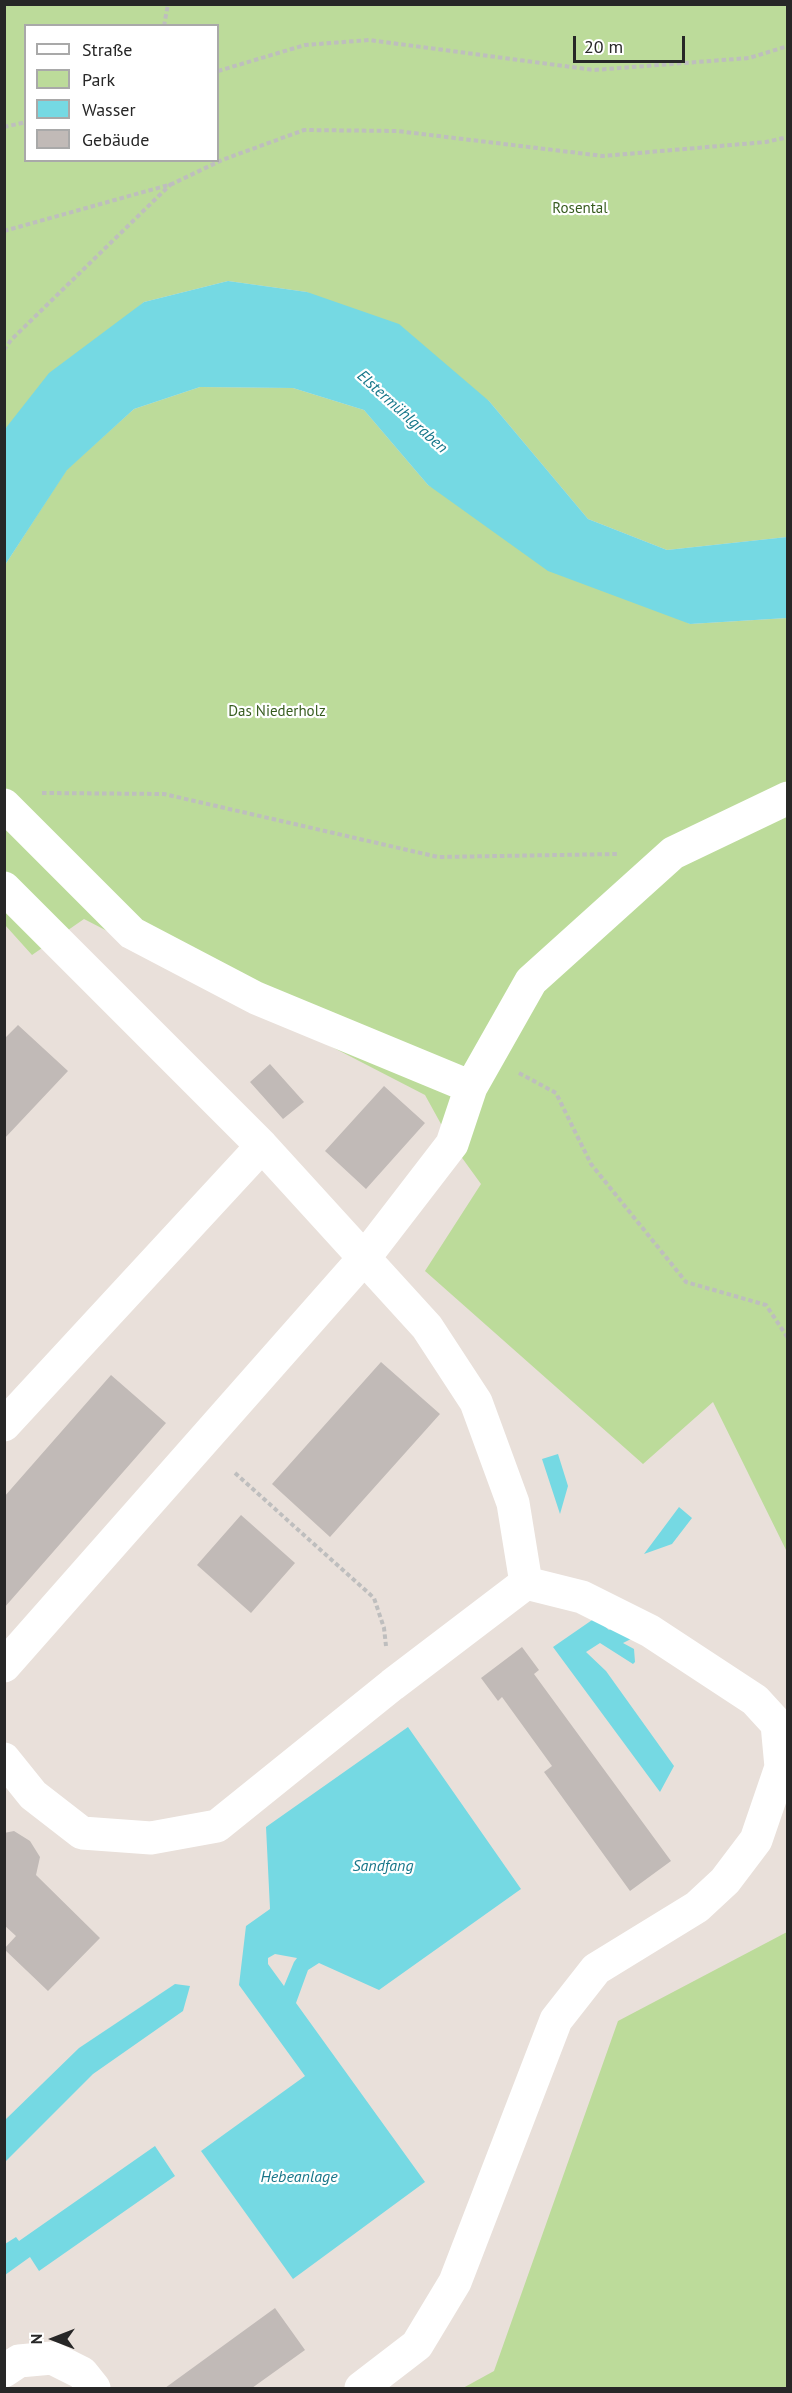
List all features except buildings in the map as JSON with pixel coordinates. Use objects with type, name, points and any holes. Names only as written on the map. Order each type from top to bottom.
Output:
[{"type":"lane","points":[[4,1666],[365,1257],[452,1144],[471,1087],[531,981],[673,853],[788,798]]},
{"type":"lane","points":[[4,805],[132,933],[256,998],[471,1087]]},
{"type":"lane","points":[[4,888],[262,1146],[427,1328],[476,1402],[513,1503],[526,1583]]},
{"type":"lane","points":[[4,1425],[262,1146]]},
{"type":"lane","points":[[4,1759],[33,1795],[82,1833],[150,1838],[217,1826],[392,1684],[526,1583]]},
{"type":"lane","points":[[361,2388],[417,2345],[455,2282],[556,2020],[597,1969],[697,1907],[725,1881],[756,1840],[781,1767],[777,1724],[755,1700],[650,1631],[582,1597],[526,1583]]},
{"type":"lane","points":[[4,2371],[19,2361],[52,2358],[82,2373],[94,2388]]},
{"type":"path","points":[[164,24],[168,4]]},
{"type":"path","points":[[219,71],[305,45],[369,40],[594,70],[750,58],[788,46]]},
{"type":"path","points":[[4,127],[24,122]]},
{"type":"path","points":[[219,161],[304,130],[398,131],[603,156],[766,142],[788,137]]},
{"type":"path","points":[[4,231],[172,184],[218,162]]},
{"type":"path","points":[[4,350],[11,340],[172,184]]},
{"type":"path","points":[[39,793],[164,794],[438,857],[673,853]]},
{"type":"path","points":[[471,1087],[510,1067],[556,1093],[591,1164],[686,1282],[766,1305],[788,1338]]},
{"type":"path","points":[[235,1473],[374,1598],[384,1628],[392,1684]]},
{"type":"green space","name":"Rosental","points":[[5,5],[787,5],[787,537],[667,550],[588,519],[489,401],[307,292],[228,281],[144,302],[5,429]]},
{"type":"green space","name":"Das Niederholz","points":[[200,387],[293,388],[364,410],[428,485],[690,624],[787,618],[787,1552],[713,1402],[643,1464],[425,1271],[481,1184],[452,1144],[425,1095],[84,919],[32,955],[5,925],[5,565],[67,469],[134,409]]},
{"type":"green space","points":[[787,1932],[787,2388],[463,2388],[494,2371],[618,2021]]},
{"type":"water","name":"Elstermühlgraben","points":[[228,281],[307,292],[399,324],[489,401],[588,519],[667,550],[787,537],[787,618],[690,624],[548,571],[428,485],[364,410],[293,388],[200,387],[134,409],[67,470],[5,565],[5,429],[49,373],[144,302]]},
{"type":"water","points":[[558,1454],[568,1486],[560,1514],[542,1459]]},
{"type":"water","points":[[679,1507],[692,1518],[672,1544],[644,1554]]},
{"type":"water","points":[[595,1618],[609,1630],[617,1625],[631,1639],[623,1643],[634,1649],[635,1662],[633,1664],[600,1643],[586,1652],[606,1671],[674,1766],[660,1792],[553,1647]]},
{"type":"water","name":"Sandfang","points":[[408,1727],[521,1889],[379,1990],[319,1963],[308,1970],[296,2003],[425,2182],[293,2279],[201,2151],[305,2076],[239,1985],[246,1926],[270,1909],[266,1827]],"holes":[[[275,1954],[297,1958],[294,1962],[284,1986],[268,1964],[268,1958]]]},
{"type":"water","points":[[175,1984],[190,1986],[183,2011],[93,2074],[5,2162],[5,2120],[79,2048]]},
{"type":"water","points":[[155,2146],[175,2176],[39,2271],[30,2257],[5,2275],[5,2244],[16,2237],[19,2241]]},
{"type":"water label","name":"Hebeanlage","points":[[299,2177]]}]
